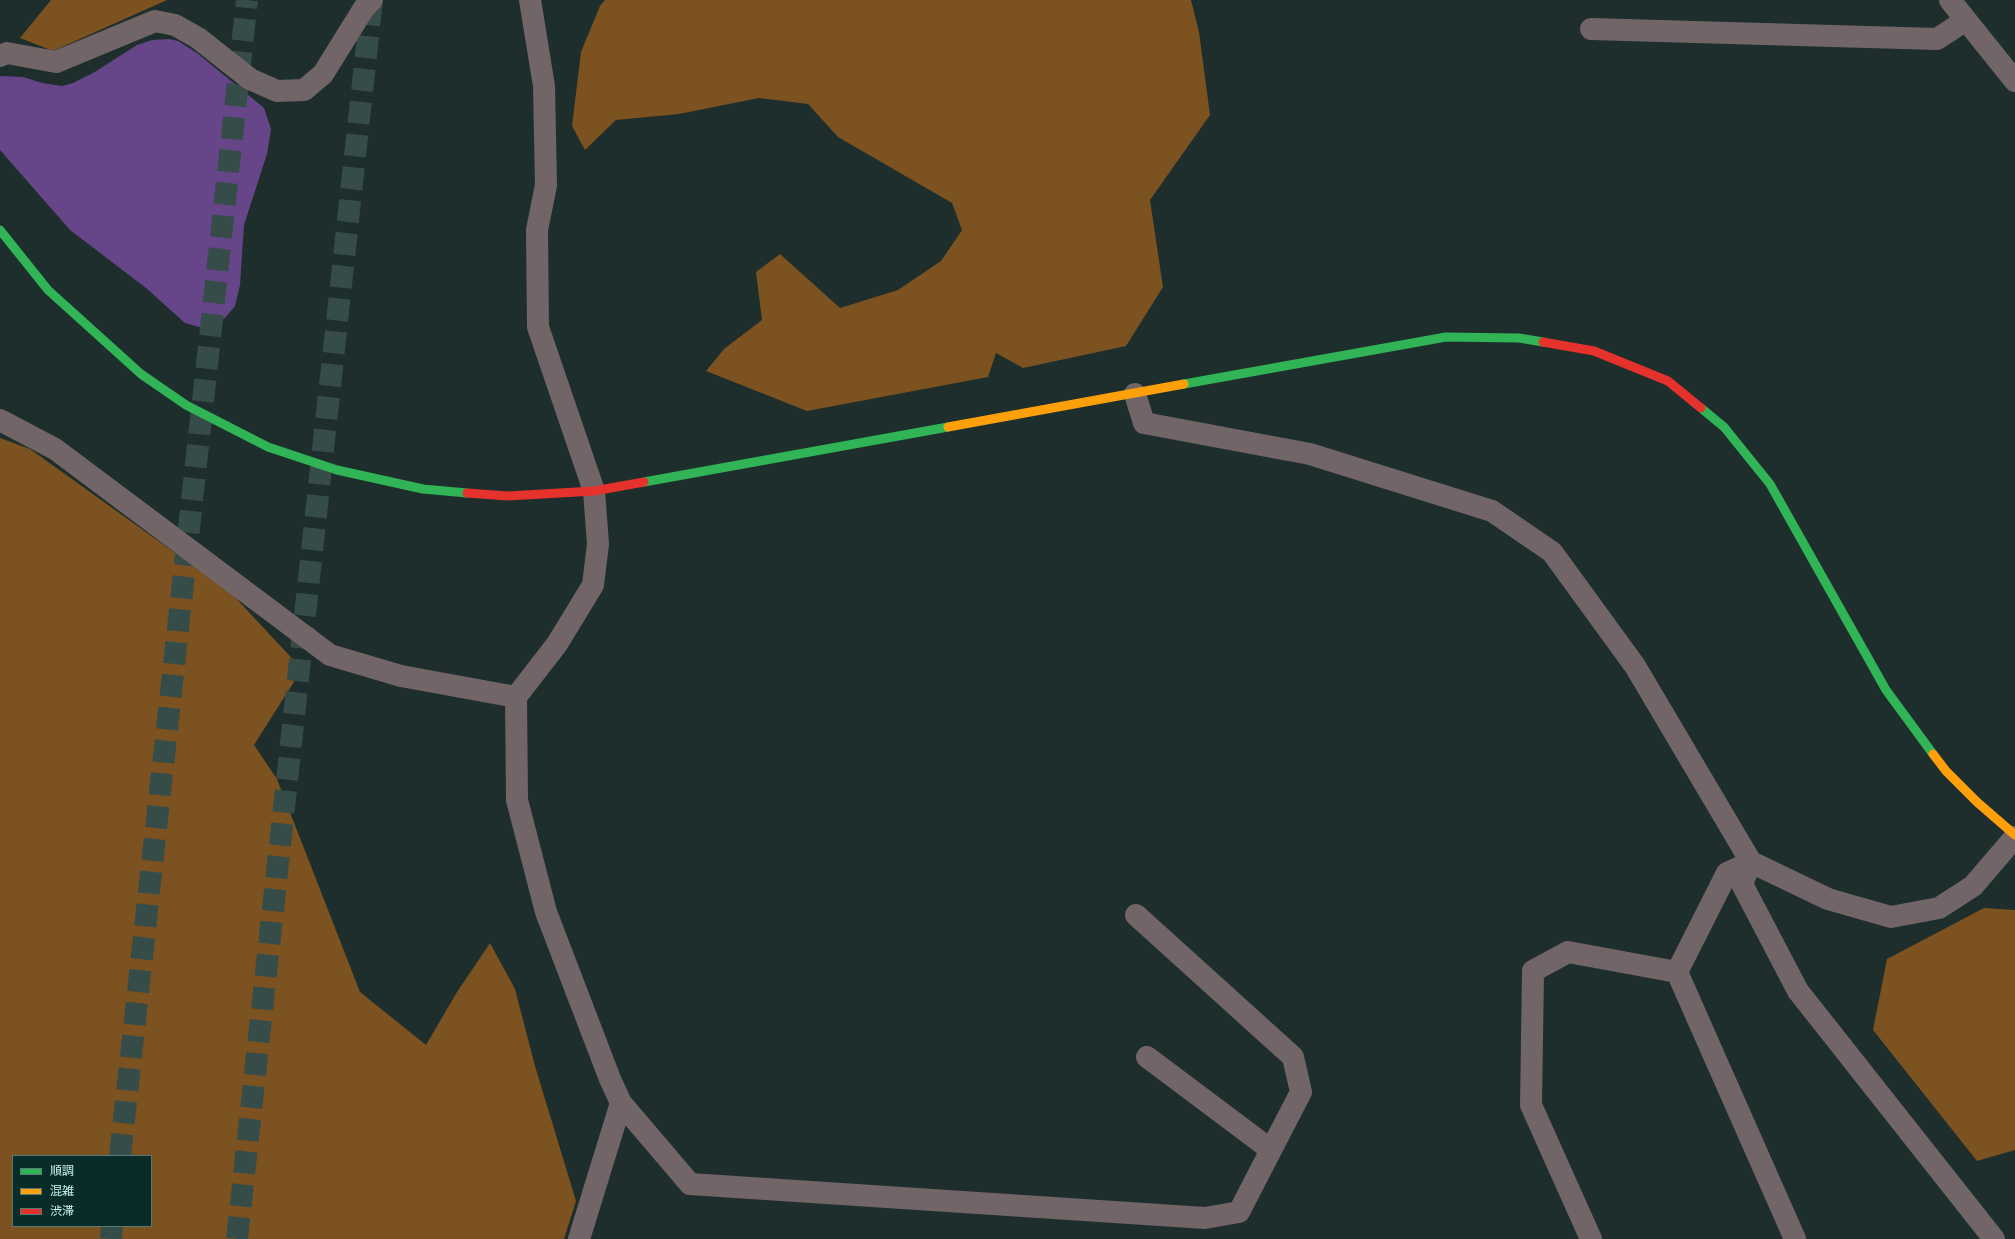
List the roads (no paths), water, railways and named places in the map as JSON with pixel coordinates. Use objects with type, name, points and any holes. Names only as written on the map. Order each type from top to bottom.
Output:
[{"type":"street","points":[[0,56],[7,53],[56,62],[155,21],[175,24],[198,38],[250,79],[277,91],[304,90],[324,74],[364,8],[372,0]]},
{"type":"street","points":[[530,0],[544,86],[546,186],[537,230],[538,327],[594,491],[598,544],[593,585],[558,644],[516,697],[517,800],[546,912],[610,1079],[622,1103],[690,1184],[1205,1218],[1239,1212],[1301,1092],[1293,1057],[1136,915]]},
{"type":"street","points":[[1950,0],[2015,81]]},
{"type":"street","points":[[1591,29],[1930,39],[1937,38],[1966,20]]},
{"type":"street","points":[[0,230],[48,290],[140,374],[186,405],[268,447],[338,470],[423,489],[508,496],[594,491],[1446,337],[1519,338],[1594,351],[1668,381],[1724,428],[1770,484],[1886,690],[1946,771],[1977,802],[2015,836],[1973,886],[1939,908],[1891,917],[1828,899],[1751,862],[1635,666],[1552,552],[1492,511],[1484,508],[1310,454],[1144,423],[1135,394]]},
{"type":"street","points":[[0,420],[55,449],[330,655],[401,676],[516,697]]},
{"type":"street","points":[[1677,972],[1727,873],[1751,862]]},
{"type":"street","points":[[1751,862],[1742,884],[1798,991],[1994,1239]]},
{"type":"street","points":[[1591,1239],[1531,1106],[1533,971],[1568,952],[1677,972]]},
{"type":"street","points":[[1677,972],[1796,1239]]},
{"type":"street","points":[[1147,1057],[1271,1150]]},
{"type":"street","points":[[579,1239],[622,1103]]},
{"type":"tunnel","points":[[120,1155],[247,0]]},
{"type":"tunnel","points":[[237,1239],[372,0]]},
{"type":"tunnel","points":[[111,1239],[112,1227]]}]
